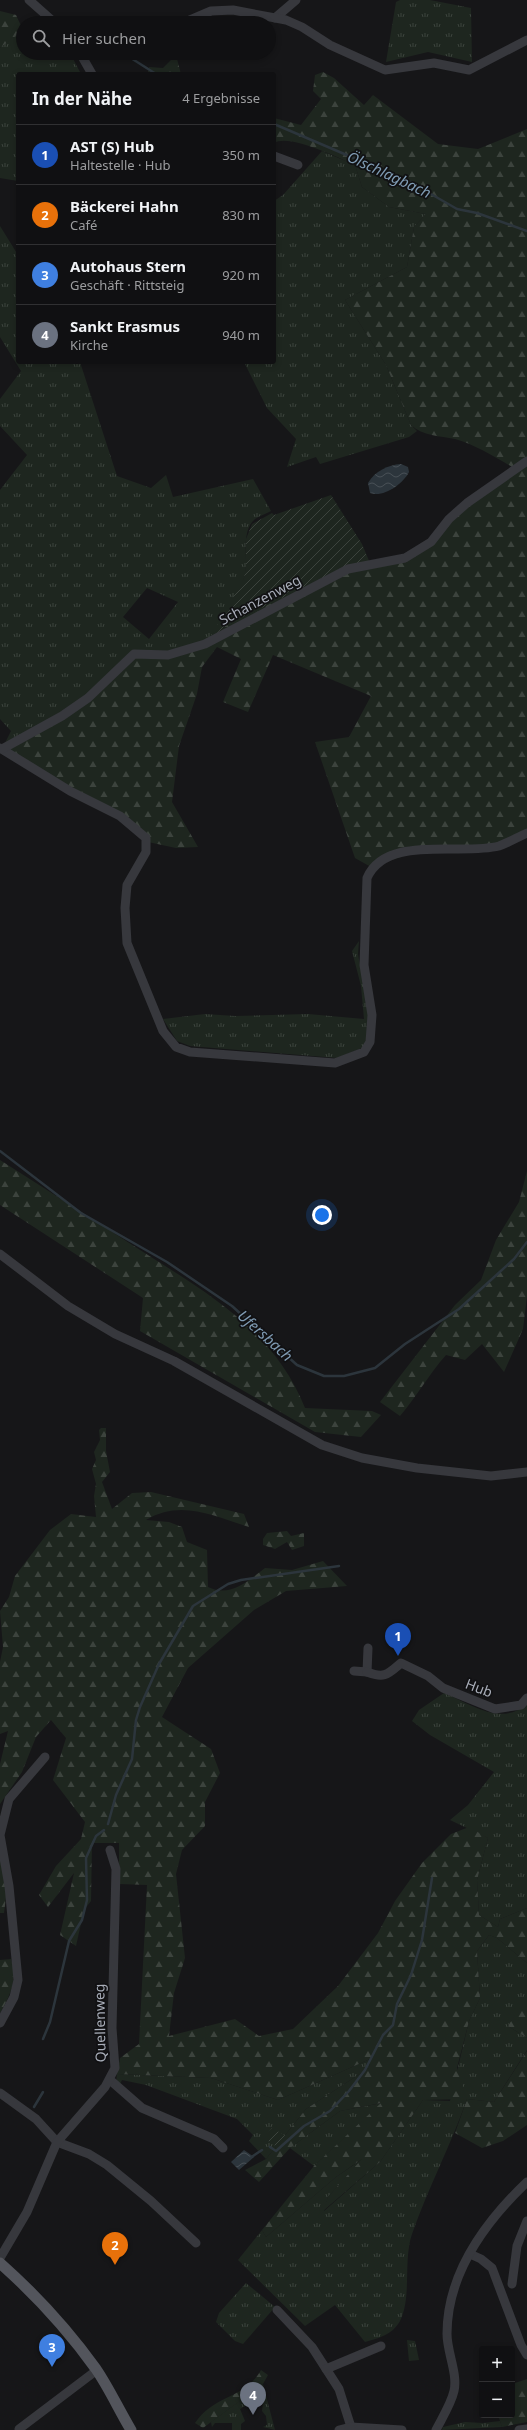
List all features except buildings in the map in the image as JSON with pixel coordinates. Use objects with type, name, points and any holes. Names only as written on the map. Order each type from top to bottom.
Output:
[{"type":"main road","points":[[0,2263],[27,2287],[66,2329],[97,2370],[131,2430]]},
{"type":"street","points":[[30,0],[47,16]]},
{"type":"street","points":[[276,17],[296,0]]},
{"type":"street","points":[[200,16],[211,11],[226,10],[263,16]]},
{"type":"street","points":[[276,18],[302,27],[330,45],[385,70],[434,63],[469,70],[527,40]]},
{"type":"street","points":[[84,60],[91,72]]},
{"type":"street","points":[[276,157],[298,165]]},
{"type":"street","name":"Schanzenweg","points":[[1,748],[62,716],[88,698],[134,654],[168,655],[205,644],[348,569],[404,558],[431,542],[449,519],[467,503],[527,461]]},
{"type":"street","points":[[1,748],[70,791],[120,816],[146,838],[146,852],[127,885],[125,908],[127,943],[164,1031],[176,1047],[190,1052],[335,1063],[364,1052],[370,1042],[372,1015],[364,965],[363,943],[366,878],[371,868],[399,852],[499,846],[527,833]]},
{"type":"street","points":[[0,1254],[68,1306],[115,1334],[174,1361],[322,1445],[362,1458],[417,1468],[491,1476],[527,1472]]},
{"type":"street","points":[[354,1671],[367,1672],[368,1648]]},
{"type":"street","name":"Hub","points":[[367,1672],[387,1675],[392,1673],[401,1663],[428,1676],[443,1688],[495,1709],[521,1705],[527,1698]]},
{"type":"street","points":[[0,2023],[14,1997],[18,1980],[9,1886],[0,1835],[9,1799],[45,1758]]},
{"type":"street","name":"Quellenweg","points":[[0,2258],[27,2212],[57,2142],[110,2080],[115,2068],[112,2028],[116,1869],[110,1850]]},
{"type":"street","points":[[110,2080],[142,2108],[214,2139],[223,2148]]},
{"type":"street","points":[[0,2093],[36,2119],[57,2142],[89,2154],[107,2165],[151,2201],[196,2243]]},
{"type":"street","points":[[436,2430],[454,2391],[448,2339],[454,2290],[481,2232],[508,2200],[527,2182]]},
{"type":"street","points":[[512,2284],[517,2246],[527,2221]]},
{"type":"street","points":[[470,2254],[481,2259],[492,2268],[521,2345],[527,2355]]},
{"type":"street","points":[[277,2310],[312,2347],[339,2389],[351,2427]]},
{"type":"street","points":[[326,2369],[381,2346]]},
{"type":"street","points":[[19,2429],[97,2370]]},
{"type":"street","points":[[339,2430],[351,2427],[402,2430]]},
{"type":"street","points":[[519,2430],[527,2429]]},
{"type":"green space","points":[[400,0],[430,0],[471,8],[472,62],[428,52],[386,62],[396,2]]},
{"type":"green space","points":[[0,11],[16,16],[16,35],[0,48]]},
{"type":"green space","points":[[16,35],[16,60],[74,60],[80,72],[16,72],[16,181],[0,178],[0,48]]},
{"type":"green space","points":[[171,60],[177,60],[180,72],[148,72],[149,67],[163,68]]},
{"type":"green space","points":[[323,72],[334,78],[364,105],[373,95],[438,144],[478,149],[527,129],[527,836],[499,846],[425,849],[371,867],[355,858],[315,742],[349,737],[371,696],[273,655],[248,712],[223,702],[241,659],[217,647],[202,667],[197,694],[179,746],[172,802],[198,847],[176,848],[148,842],[120,816],[1,749],[62,716],[135,657],[205,645],[226,625],[343,568],[404,560],[514,468],[470,445],[455,439],[426,433],[411,425],[386,365],[345,300],[407,267],[414,227],[426,214],[389,207],[362,187],[355,165],[326,152],[302,144],[291,141],[276,142],[276,119],[301,125],[321,99],[313,91],[315,75]]},
{"type":"green space","points":[[322,151],[355,165],[362,187],[389,207],[426,214],[414,227],[407,267],[345,300],[386,365],[411,425],[417,431],[409,437],[320,464],[316,457],[287,467],[296,439],[267,408],[245,364],[276,364],[276,200],[283,195]]},
{"type":"green space","points":[[0,226],[16,252],[16,363],[0,337]]},
{"type":"green space","points":[[17,364],[81,364],[117,476],[151,488],[166,475],[173,497],[253,479],[271,511],[255,519],[250,525],[246,539],[246,571],[244,578],[227,612],[205,644],[88,698],[2,749],[11,731],[0,719],[0,490],[27,455],[0,426],[0,399],[21,371]],"holes":[[[147,588],[178,602],[149,639],[123,617]]]},
{"type":"green space","points":[[331,495],[362,544],[370,563],[311,584],[226,625],[205,644],[213,633],[244,578],[246,566],[246,539],[252,524],[272,513],[274,515]]},
{"type":"green space","points":[[359,941],[358,954],[369,1014],[368,1038],[362,1048],[337,1058],[190,1046],[177,1041],[163,1019],[205,1014],[235,1016],[308,1014],[364,1019],[361,986],[352,951]]},
{"type":"green space","points":[[0,1160],[190,1282],[236,1316],[257,1335],[276,1356],[292,1381],[305,1408],[372,1411],[381,1415],[361,1437],[315,1432],[140,1331],[143,1298],[0,1205]]},
{"type":"green space","points":[[527,1171],[527,1296],[523,1329],[504,1372],[482,1344],[465,1360],[446,1355],[400,1416],[380,1402],[455,1305],[481,1280],[496,1240],[519,1202]]},
{"type":"green space","points":[[101,1428],[106,1428],[106,1451],[110,1472],[102,1482],[112,1509],[132,1493],[151,1492],[244,1514],[249,1527],[210,1514],[184,1510],[159,1514],[146,1520],[169,1522],[182,1527],[187,1542],[207,1550],[208,1587],[216,1590],[231,1589],[245,1583],[265,1568],[292,1570],[323,1561],[347,1586],[286,1591],[254,1610],[188,1668],[162,1717],[211,1749],[220,1773],[205,1802],[205,1826],[182,1850],[176,1874],[185,1958],[174,1993],[169,2036],[235,2019],[259,2036],[293,2029],[338,1986],[378,1933],[395,1901],[422,1863],[451,1834],[469,1827],[488,1838],[477,1880],[479,1915],[498,1927],[500,1919],[527,1908],[527,1963],[497,1938],[489,1935],[477,1951],[480,1998],[469,2021],[457,2068],[467,2099],[423,2100],[380,2162],[323,2211],[328,2197],[362,2159],[336,2177],[266,2237],[262,2230],[314,2166],[381,2103],[340,2111],[290,2148],[259,2182],[245,2170],[266,2159],[306,2109],[369,2068],[370,2059],[278,2100],[211,2078],[117,2074],[120,2058],[139,2044],[147,1885],[119,1884],[119,1843],[92,1843],[91,1901],[84,1910],[76,1946],[60,1935],[74,1873],[48,1907],[39,1895],[56,1866],[81,1839],[85,1822],[53,1780],[66,1738],[51,1720],[36,1737],[22,1772],[0,1804],[0,1764],[8,1731],[0,1734],[0,1662],[3,1647],[0,1611],[9,1597],[15,1576],[50,1530],[71,1514],[96,1517],[94,1496],[96,1484],[92,1469],[96,1460],[94,1452],[100,1440],[99,1430]]},
{"type":"green space","points":[[287,1531],[291,1536],[304,1533],[304,1546],[292,1550],[287,1542],[275,1549],[263,1545],[263,1539],[267,1533]]},
{"type":"green space","points":[[444,1693],[475,1707],[496,1714],[507,1714],[517,1711],[527,1704],[527,1908],[500,1919],[498,1927],[479,1915],[477,1880],[488,1838],[450,1820],[468,1805],[494,1772],[430,1735],[412,1721],[419,1710]]},
{"type":"green space","points":[[0,1856],[7,1889],[4,1913],[0,1913]]},
{"type":"green space","points":[[489,1935],[497,1938],[527,1963],[527,1997],[508,2026],[527,2038],[527,2050],[494,2102],[467,2099],[412,2234],[408,2255],[406,2301],[400,2321],[389,2333],[365,2342],[335,2305],[305,2326],[238,2260],[262,2230],[266,2237],[336,2177],[364,2158],[328,2197],[324,2211],[380,2162],[423,2100],[450,2101],[469,2021],[480,1998],[477,1951]]},
{"type":"green space","points":[[11,1959],[14,1974],[12,1988],[0,2014],[0,1960]]},
{"type":"green space","points":[[526,1996],[527,1997],[527,2038],[508,2026]]},
{"type":"green space","points":[[527,2051],[527,2125],[503,2141],[482,2148],[455,2133],[467,2099],[494,2102]]},
{"type":"green space","points":[[370,2059],[369,2068],[306,2109],[266,2159],[249,2141],[253,2135],[237,2119],[146,2085],[122,2080],[119,2086],[116,2082],[117,2074],[211,2078],[278,2100]]},
{"type":"green space","points":[[382,2103],[314,2166],[290,2148],[340,2111]]},
{"type":"green space","points":[[272,2128],[286,2136],[277,2147],[264,2138]]},
{"type":"green space","points":[[246,2283],[275,2307],[243,2344],[235,2341],[216,2322],[219,2313]]},
{"type":"green space","points":[[407,2340],[415,2341],[419,2360],[409,2361]]},
{"type":"green space","points":[[261,2370],[268,2375],[263,2384],[203,2428],[195,2423],[203,2414],[220,2401],[247,2386]]},
{"type":"green space","points":[[527,2379],[527,2422],[502,2427],[499,2418],[515,2418],[515,2383]]},
{"type":"green space","points":[[263,2384],[275,2430],[263,2427],[267,2425],[266,2416],[262,2411],[263,2403],[246,2402],[245,2406],[240,2409],[245,2421],[241,2424],[241,2430],[232,2430],[232,2423],[215,2423],[212,2427],[211,2422]]},
{"type":"green space","points":[[500,2421],[502,2427],[442,2430],[443,2427],[465,2422],[483,2423]]},
{"type":"water","points":[[401,464],[408,467],[409,472],[402,481],[392,489],[381,494],[370,493],[368,483],[374,475],[387,467]]},
{"type":"water","points":[[244,2150],[254,2157],[239,2170],[231,2162]]},
{"type":"waterway","name":"Ölschlagbach","points":[[134,60],[153,72]]},
{"type":"waterway","name":"Ölschlagbach","points":[[276,125],[410,182],[457,209],[477,213],[527,231]]},
{"type":"waterway","name":"Ufersbach","points":[[0,1151],[81,1213],[167,1262],[232,1306],[297,1365],[324,1376],[344,1376],[375,1368],[405,1344],[459,1309],[514,1259],[527,1242]]},
{"type":"waterway","points":[[108,1824],[116,1795],[132,1759],[136,1720],[140,1707],[159,1664],[193,1606],[228,1584],[241,1580],[339,1566]]},
{"type":"waterway","points":[[43,2039],[50,2022],[69,1941],[82,1920],[87,1900],[86,1858],[96,1836],[104,1830]]},
{"type":"waterway","points":[[270,2147],[276,2151],[304,2126],[330,2111],[349,2091],[365,2070],[383,2035],[393,2025],[397,2004],[411,1975],[422,1940],[432,1878]]},
{"type":"waterway","points":[[34,2107],[43,2092]]},
{"type":"waterway","points":[[250,2158],[262,2150]]},
{"type":"place","name":"AST (S) Hub","points":[[398,1656]]},
{"type":"place","name":"Bäckerei Hahn","points":[[115,2265]]},
{"type":"place","name":"Autohaus Stern","points":[[52,2367]]},
{"type":"place","name":"Sankt Erasmus","points":[[253,2415]]}]
